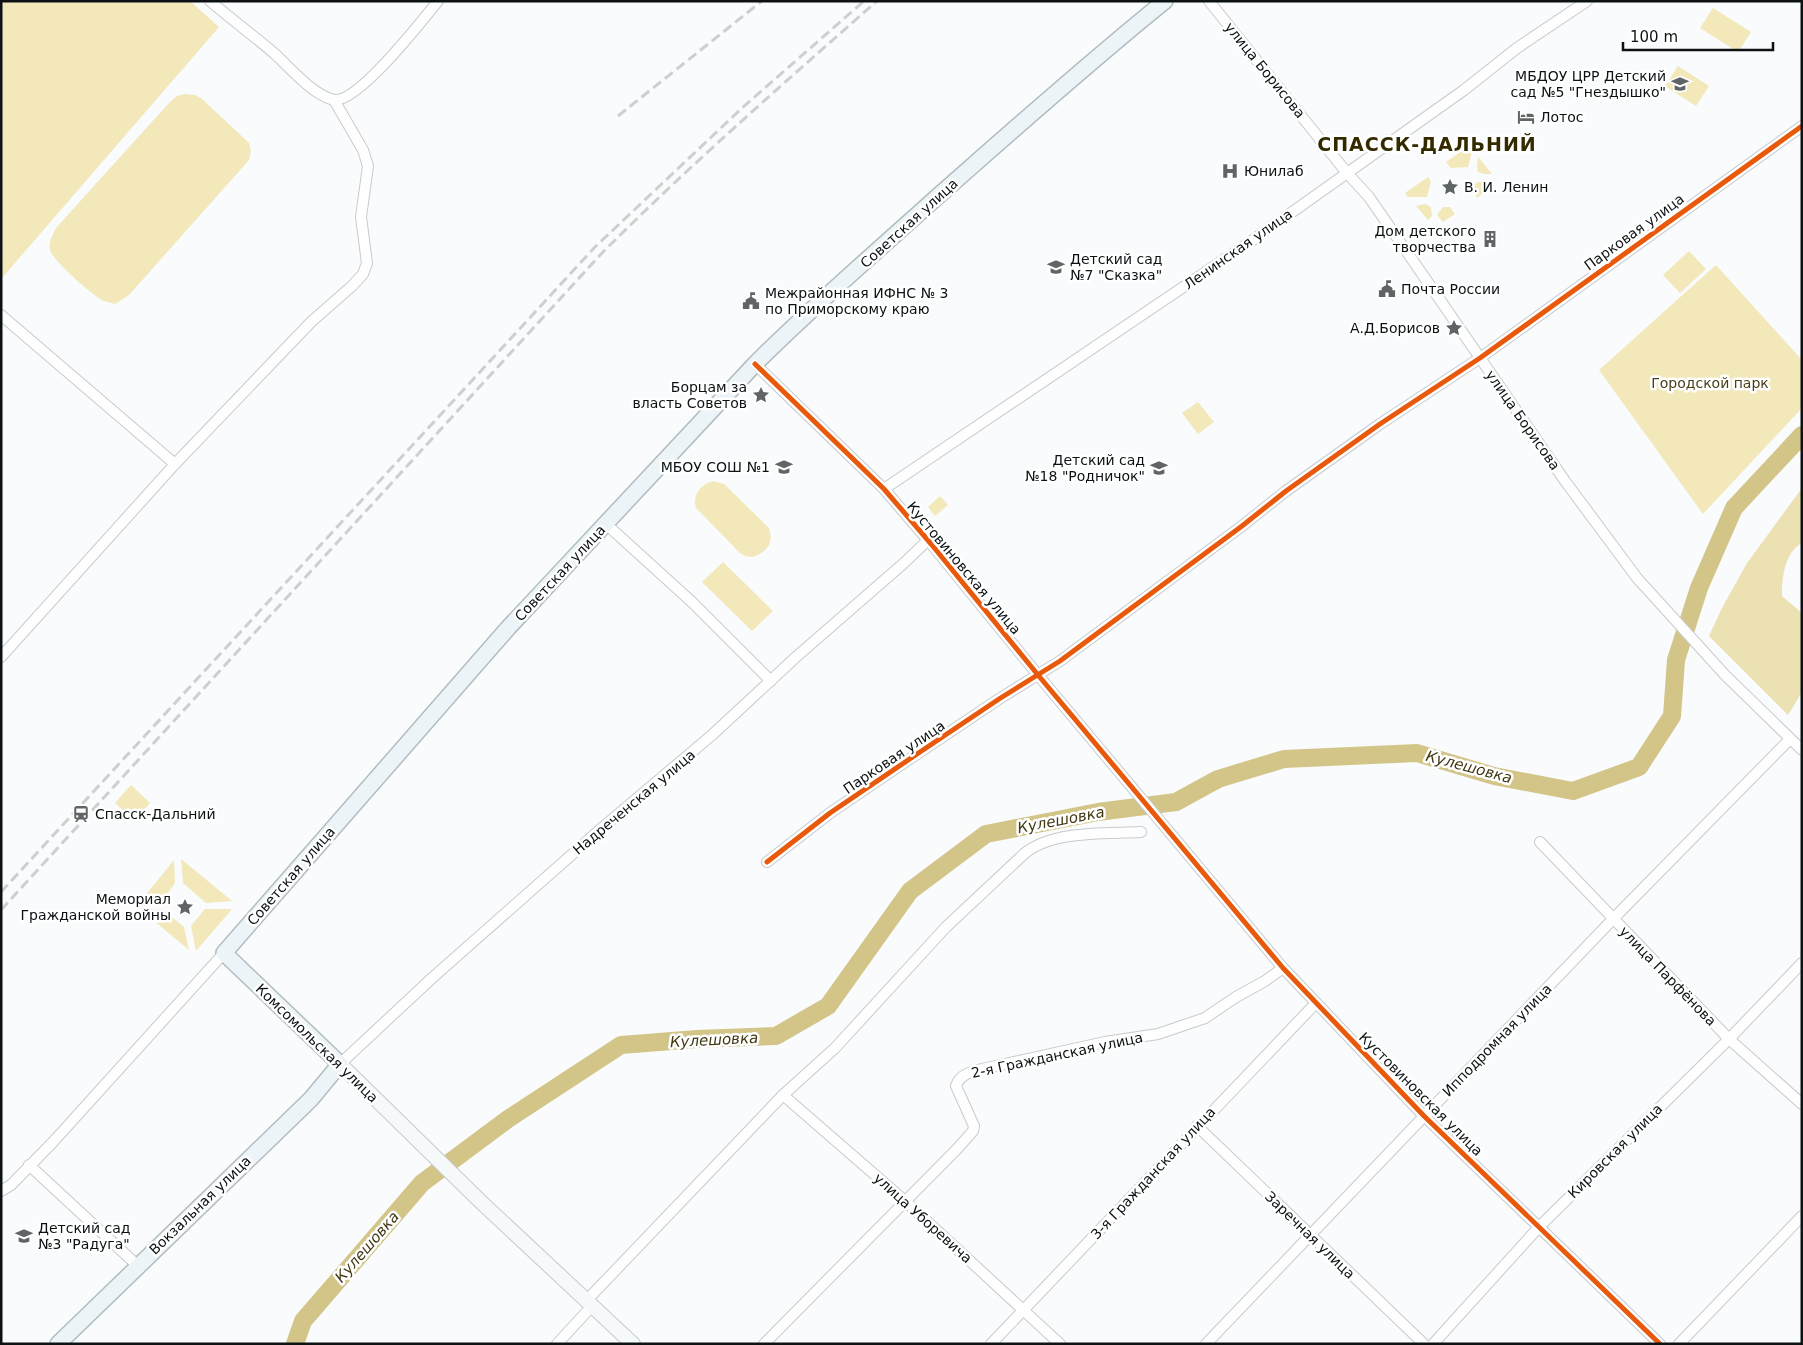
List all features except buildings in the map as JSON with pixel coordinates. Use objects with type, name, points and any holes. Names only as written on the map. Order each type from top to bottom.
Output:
[{"type":"main road","name":"Советская улица","points":[[224,953],[509,627],[755,364],[958,179],[1101,53],[1165,1]]},
{"type":"main road","name":"Комсомольская улица","points":[[224,953],[481,1202],[589,1303]]},
{"type":"main road","name":"Вокзальная улица","points":[[58,1344],[311,1099],[340,1064]]},
{"type":"main road","points":[[589,1303],[633,1344]]},
{"type":"street","points":[[210,1],[274,54],[312,89],[334,100],[349,94],[362,85],[403,45],[438,1]]},
{"type":"street","name":"улица Борисова","points":[[1209,1],[1347,174],[1369,197],[1565,481],[1637,578],[1725,675],[1790,739]]},
{"type":"street","name":"Ленинская улица","points":[[884,489],[1347,174],[1464,90],[1517,48],[1587,1]]},
{"type":"street","points":[[1,657],[175,464],[311,322],[363,274],[367,263],[361,217],[368,166],[363,150],[334,100]]},
{"type":"street","name":"Парковая улица","points":[[767,862],[830,813],[1094,637],[1309,474],[1380,424],[1480,358],[1802,126]]},
{"type":"street","points":[[1,315],[175,464]]},
{"type":"street","name":"Кустовиновская улица","points":[[755,364],[884,489],[1283,968],[1424,1116],[1660,1344]]},
{"type":"street","points":[[606,524],[693,603],[771,681]]},
{"type":"street","name":"Надреченская улица","points":[[340,1064],[431,979],[617,814],[701,745],[904,564],[928,540]]},
{"type":"street","points":[[1790,739],[1802,750]]},
{"type":"street","name":"Ипподромная улица","points":[[1206,1344],[1612,918],[1790,739]]},
{"type":"street","points":[[557,1344],[589,1303],[782,1095],[835,1048],[951,921],[1031,849],[1045,842],[1072,836],[1141,832]]},
{"type":"street","name":"улица Парфёнова","points":[[1540,842],[1729,1038],[1802,1104]]},
{"type":"street","name":"Советская улица","points":[[1,1191],[11,1184],[53,1142],[224,953]]},
{"type":"street","name":"Кировская улица","points":[[1433,1344],[1539,1227],[1802,963]]},
{"type":"street","name":"2-я Гражданская улица","points":[[764,1344],[957,1150],[973,1131],[973,1121],[956,1086],[959,1079],[966,1074],[982,1069],[1105,1042],[1158,1034],[1214,1013],[1283,968]]},
{"type":"street","name":"3-я Гражданская улица","points":[[991,1344],[1316,1003]]},
{"type":"street","name":"улица Уборевича","points":[[782,1095],[905,1201],[1060,1344]]},
{"type":"street","name":"Заречная улица","points":[[1197,1126],[1424,1344]]},
{"type":"street","points":[[30,1165],[138,1265]]},
{"type":"street","points":[[1679,1344],[1802,1216]]},
{"type":"green space","points":[[1,1],[190,1],[219,27],[1,279]]},
{"type":"green space","points":[[1713,8],[1751,32],[1738,52],[1700,28]]},
{"type":"green space","points":[[1678,66],[1709,86],[1696,106],[1665,86]]},
{"type":"green space","points":[[185,94],[195,95],[202,99],[249,143],[251,151],[249,160],[129,295],[115,304],[104,301],[83,286],[58,262],[50,250],[51,239],[56,228],[169,103],[177,96]]},
{"type":"green space","points":[[1469,146],[1472,151],[1468,167],[1451,168],[1446,162]]},
{"type":"green space","points":[[1478,157],[1492,174],[1478,172]]},
{"type":"green space","points":[[1428,177],[1431,182],[1427,197],[1408,197],[1405,193]]},
{"type":"green space","points":[[1477,182],[1483,182],[1488,189],[1477,198],[1472,187]]},
{"type":"green space","points":[[1425,204],[1431,207],[1432,216],[1428,220],[1416,206]]},
{"type":"green space","points":[[1443,207],[1450,207],[1455,214],[1443,222],[1437,215]]},
{"type":"green space","points":[[1689,251],[1706,269],[1680,293],[1663,275]]},
{"type":"green space","name":"Городской парк","points":[[1716,265],[1802,360],[1802,408],[1703,514],[1599,370]]},
{"type":"green space","points":[[1198,402],[1214,422],[1198,434],[1182,413]]},
{"type":"green space","points":[[713,481],[724,484],[769,528],[771,537],[769,545],[758,555],[752,557],[740,553],[696,508],[695,499],[698,491],[701,487]]},
{"type":"green space","points":[[940,496],[948,505],[935,516],[928,507]]},
{"type":"green space","points":[[723,562],[773,611],[752,631],[702,582]]},
{"type":"green space","points":[[131,785],[150,803],[134,820],[115,803]]},
{"type":"green space","points":[[181,859],[232,901],[206,903],[183,883]]},
{"type":"green space","points":[[174,860],[175,883],[161,903],[139,903]]},
{"type":"green space","points":[[162,909],[184,927],[189,950],[141,910]]},
{"type":"green space","points":[[205,909],[232,909],[196,951],[191,926]]},
{"type":"shaded area","points":[[1802,488],[1802,543],[1796,547],[1788,559],[1785,566],[1782,589],[1782,596],[1802,613],[1802,692],[1788,715],[1709,636],[1747,563]]},
{"type":"waterway","name":"Кулешовка","points":[[295,1344],[303,1321],[422,1183],[508,1119],[621,1045],[697,1039],[776,1036],[828,1006],[910,891],[986,834],[1098,812],[1176,802],[1218,779],[1284,759],[1417,753],[1494,776],[1573,791],[1639,767],[1672,716],[1676,660],[1699,588],[1734,508],[1802,435]]},
{"type":"railway","points":[[618,116],[762,1]]},
{"type":"railway","points":[[1,892],[595,247],[742,108],[864,1]]},
{"type":"railway","points":[[1,910],[602,253],[703,156],[877,1]]},
{"type":"cycle path","points":[[767,862],[830,813],[999,699],[1060,661],[1242,526],[1286,491],[1380,424],[1480,358],[1802,126]]},
{"type":"cycle path","points":[[755,364],[884,489],[1283,968],[1424,1116],[1660,1344]]},
{"type":"place","name":"МБДОУ ЦРР Детский сад №5 \"Гнездышко\"","points":[[1680,84]]},
{"type":"place","name":"Лотос","points":[[1526,117]]},
{"type":"place","name":"Юнилаб","points":[[1230,171]]},
{"type":"place","name":"В. И. Ленин","points":[[1450,187]]},
{"type":"place","name":"Дом детского творчества","points":[[1490,239]]},
{"type":"place","name":"Детский сад №7 \"Сказка\"","points":[[1056,267]]},
{"type":"place","name":"Почта России","points":[[1387,289]]},
{"type":"place","name":"Межрайонная ИФНС № 3 по Приморскому краю","points":[[751,301]]},
{"type":"place","name":"А.Д.Борисов","points":[[1454,328]]},
{"type":"place","name":"Борцам за власть Советов","points":[[761,395]]},
{"type":"place","name":"МБОУ СОШ №1","points":[[784,467]]},
{"type":"place","name":"Детский сад №18 \"Родничок\"","points":[[1159,468]]},
{"type":"place","name":"Спасск-Дальний","points":[[81,814]]},
{"type":"place","name":"Мемориал Гражданской войны","points":[[185,907]]},
{"type":"place","name":"Детский сад №3 \"Радуга\"","points":[[24,1236]]},
{"type":"district","name":"СПАССК-ДАЛЬНИЙ","points":[[1427,144]]}]
